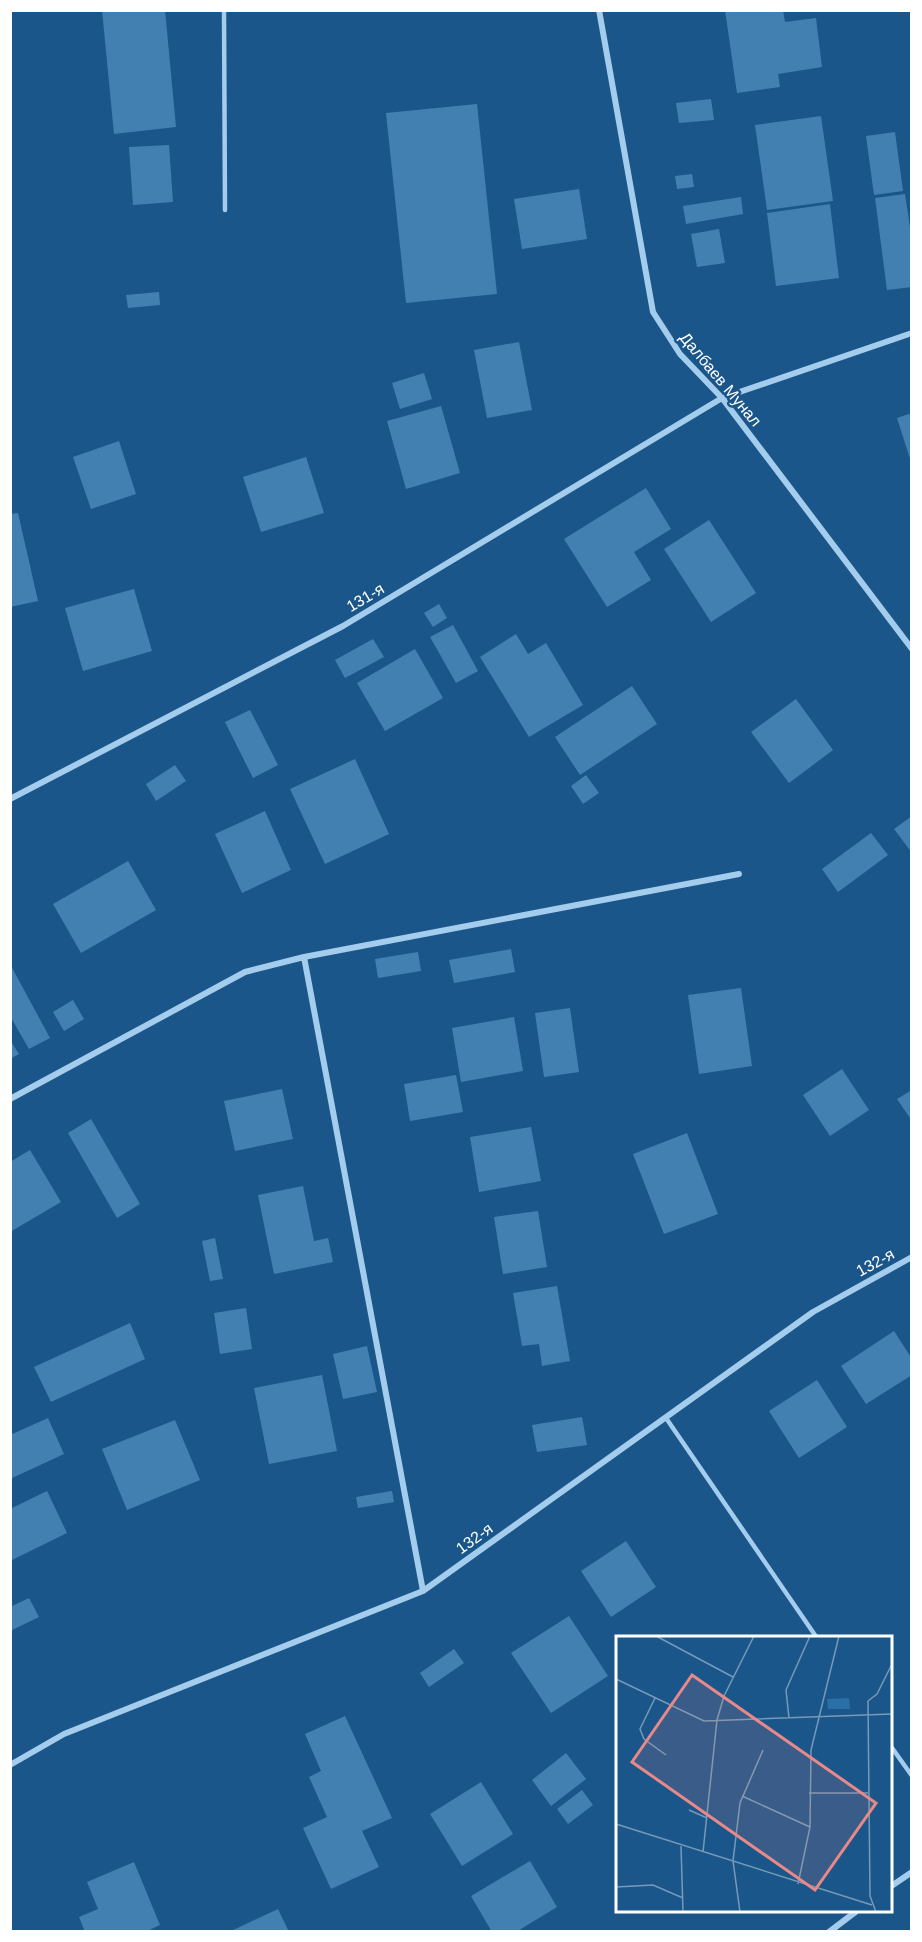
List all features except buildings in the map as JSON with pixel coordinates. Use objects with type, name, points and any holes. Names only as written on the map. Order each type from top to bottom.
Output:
[{"type":"street","name":"Далбаев Мунал","points":[[599,10],[653,312],[680,354],[722,398],[912,649]]},
{"type":"street","name":"131-я","points":[[10,799],[343,626],[722,398],[912,333]]},
{"type":"street","points":[[10,1099],[245,972],[304,957],[739,874]]},
{"type":"street","points":[[304,957],[423,1591]]},
{"type":"street","name":"132-я","points":[[10,1765],[64,1734],[423,1591],[813,1312],[912,1257]]},
{"type":"street","points":[[892,1886],[912,1872]]},
{"type":"street","points":[[829,1932],[857,1912]]},
{"type":"lane","points":[[224,10],[225,210]]},
{"type":"lane","points":[[666,1418],[816,1636]]},
{"type":"lane","points":[[892,1746],[912,1776]]}]
